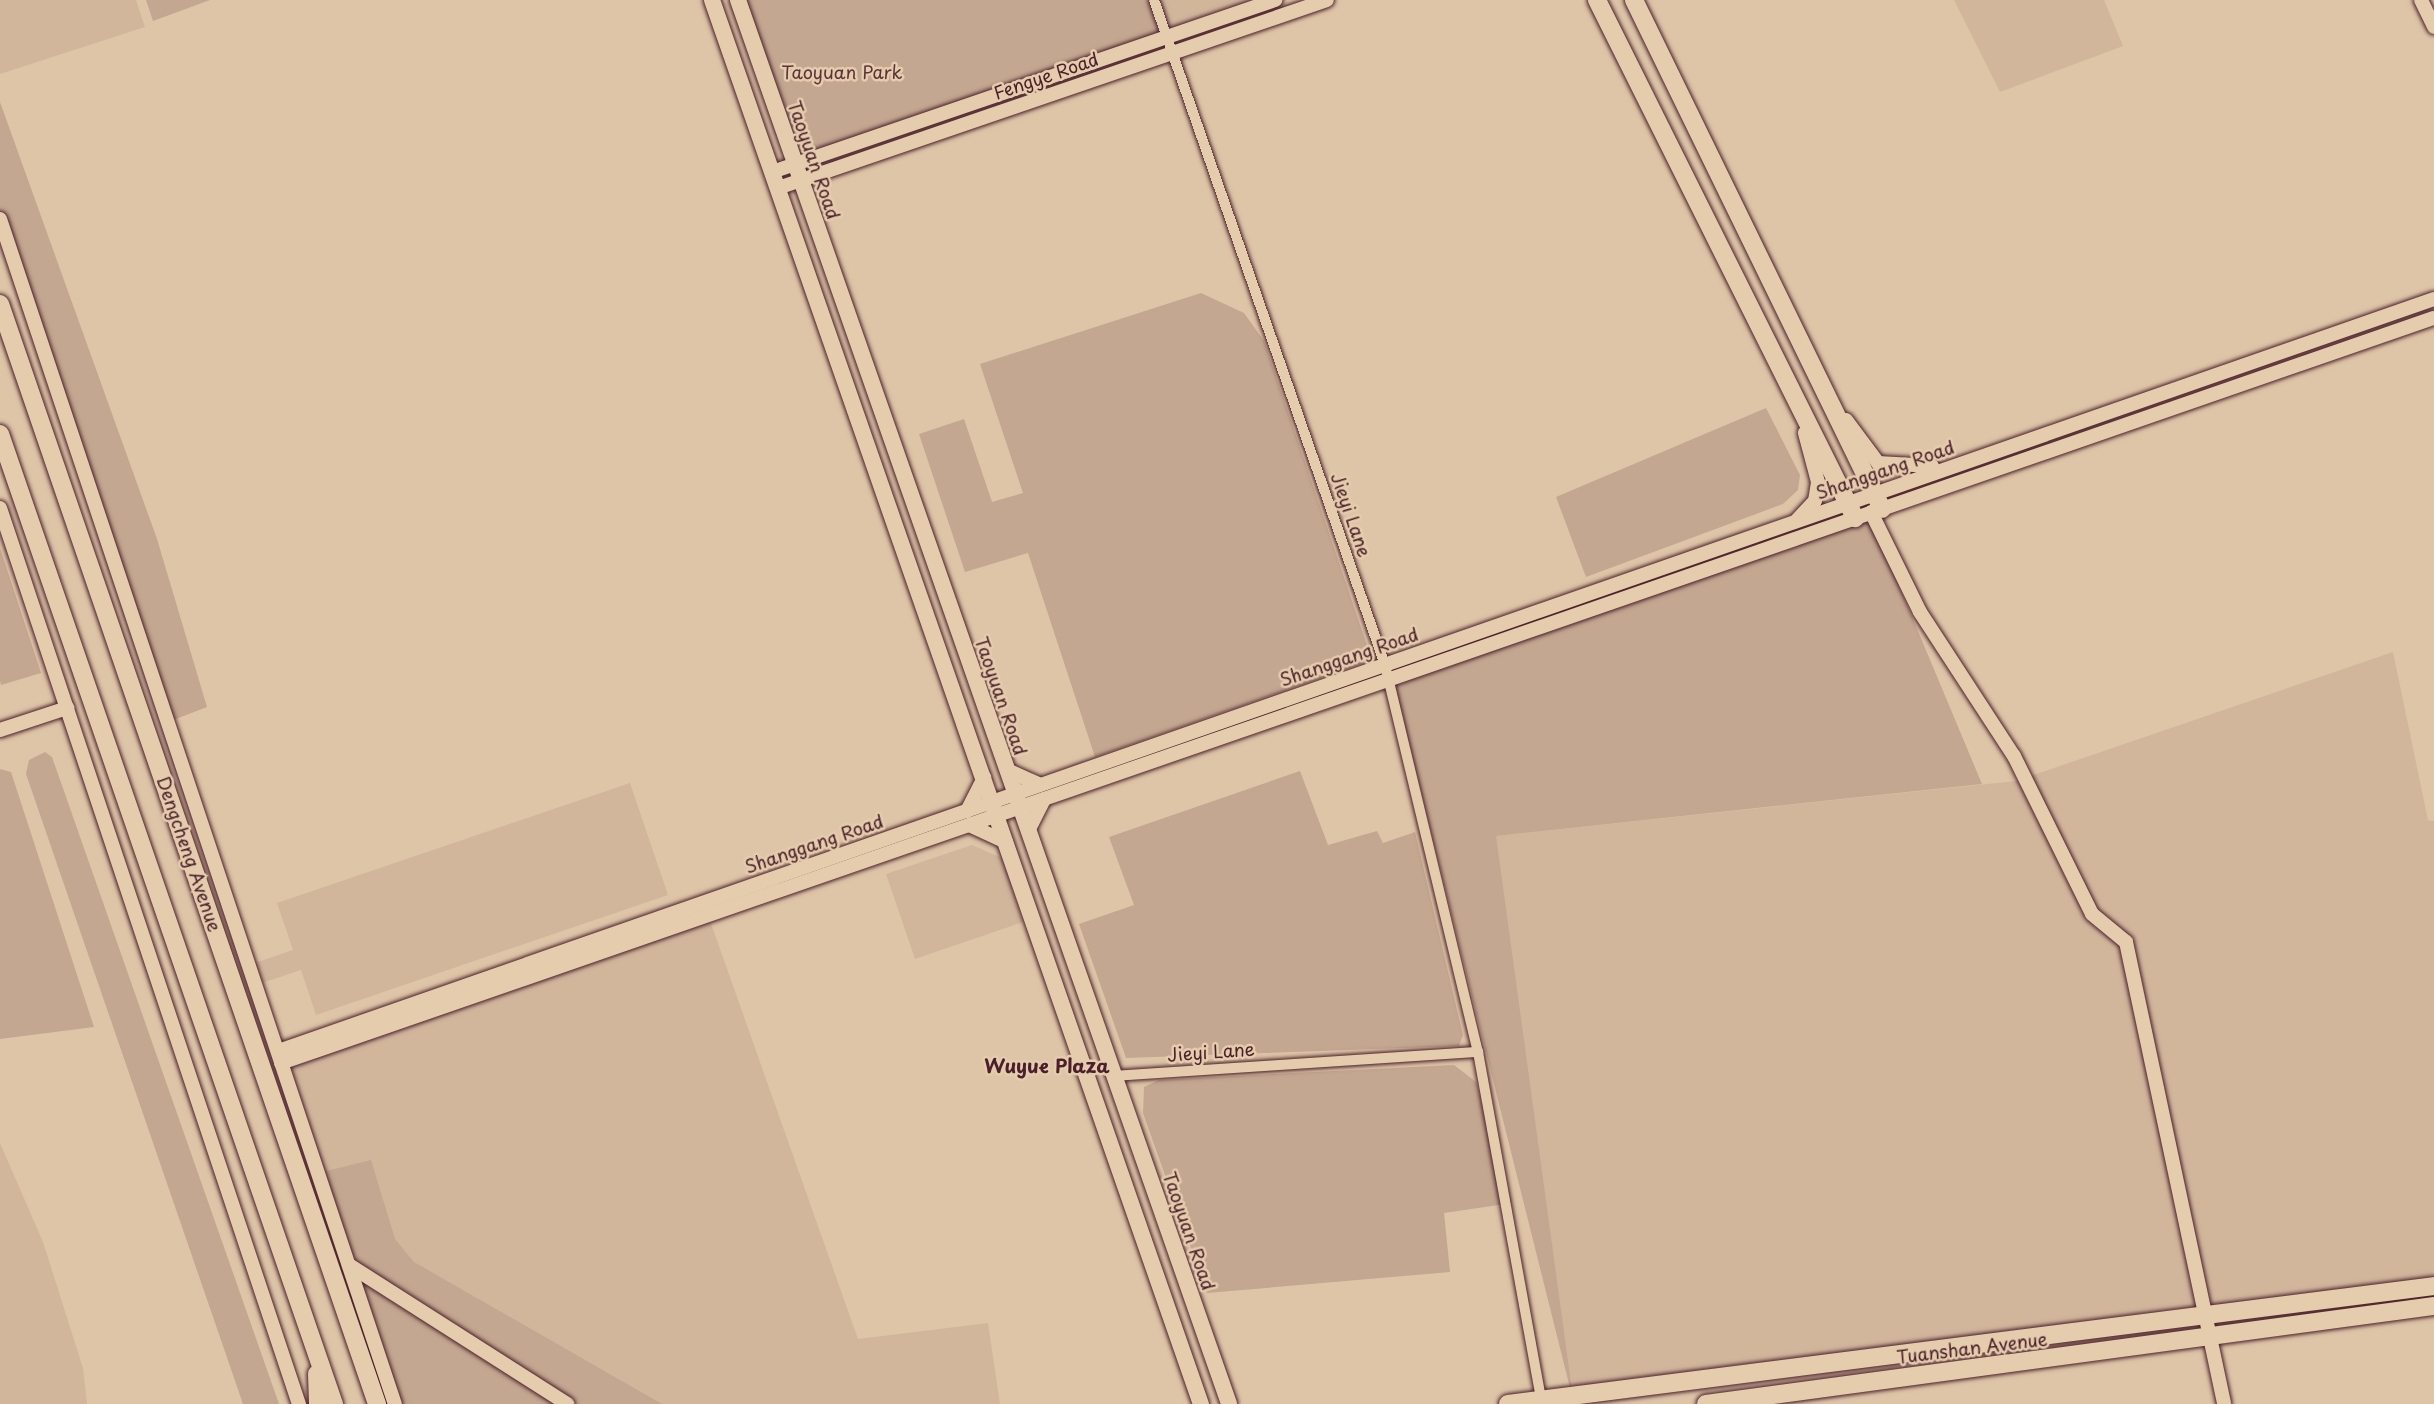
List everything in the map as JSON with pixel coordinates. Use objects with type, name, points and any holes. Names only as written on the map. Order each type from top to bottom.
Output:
[{"type":"main road","points":[[712,0],[1201,1404]]},
{"type":"main road","name":"Taoyuan Road","points":[[738,0],[1229,1404]]},
{"type":"main road","points":[[1597,0],[1787,383],[1866,507]]},
{"type":"main road","points":[[1634,0],[1817,375],[1866,507]]},
{"type":"main road","name":"Dengcheng Avenue","points":[[0,304],[377,1404]]},
{"type":"main road","points":[[0,434],[334,1404]]},
{"type":"main road","name":"Tuanshan Avenue","points":[[1706,1404],[1783,1400],[2434,1286]]},
{"type":"main road","name":"Tuanshan Avenue","points":[[1508,1404],[2210,1326],[2434,1306]]},
{"type":"main road","points":[[316,1353],[318,1404]]},
{"type":"street","name":"Jieyi Lane","points":[[1154,0],[1386,672],[1478,1052],[1541,1400]]},
{"type":"street","name":"Fengye Road","points":[[778,188],[798,172],[1275,0]]},
{"type":"street","name":"Fengye Road","points":[[772,172],[798,172],[1172,53],[1327,0]]},
{"type":"street","points":[[2421,0],[2434,27]]},
{"type":"street","points":[[0,219],[395,1404]]},
{"type":"street","name":"Shanggang Road","points":[[1386,672],[1796,521],[1866,507],[2005,448],[2434,299]]},
{"type":"street","name":"Shanggang Road","points":[[279,1057],[1866,507],[2434,317]]},
{"type":"street","points":[[1817,375],[1878,463],[1918,469],[2005,448]]},
{"type":"street","points":[[1787,383],[1818,482],[1815,501],[1796,521]]},
{"type":"street","points":[[1866,507],[1920,612],[2014,756],[2092,914],[2126,942],[2210,1326],[2224,1404]]},
{"type":"street","points":[[0,508],[299,1404]]},
{"type":"street","points":[[0,730],[67,708]]},
{"type":"street","points":[[1007,770],[1042,792],[1028,831]]},
{"type":"street","points":[[984,777],[968,818],[1006,842]]},
{"type":"street","name":"Jieyi Lane","points":[[1114,1076],[1478,1052]]},
{"type":"street","points":[[349,1265],[567,1404]]},
{"type":"shaded area","points":[[0,0],[136,0],[145,27],[0,74]]},
{"type":"shaded area","points":[[1154,0],[1251,0],[1253,7],[1167,37]]},
{"type":"shaded area","points":[[1954,0],[2104,0],[2123,46],[2000,92]]},
{"type":"shaded area","points":[[2393,652],[2428,820],[2434,821],[2434,1286],[1574,1404],[1495,836],[2016,781]]},
{"type":"shaded area","points":[[630,783],[668,895],[316,1015],[301,970],[256,985],[249,965],[293,950],[277,903]]},
{"type":"shaded area","points":[[972,845],[1002,858],[1023,922],[915,959],[886,874]]},
{"type":"shaded area","points":[[708,915],[858,1339],[988,1323],[1000,1404],[567,1404],[349,1265],[281,1063]]},
{"type":"shaded area","points":[[0,1143],[43,1242],[83,1368],[87,1404],[0,1404]]},
{"type":"green space","points":[[146,0],[210,0],[153,21]]},
{"type":"green space","name":"Taoyuan Park","points":[[738,0],[1154,0],[1167,37],[795,165]]},
{"type":"green space","points":[[0,102],[157,539],[207,707],[168,722],[0,219]]},
{"type":"green space","points":[[1201,293],[1244,313],[1264,341],[1372,660],[1095,757],[1028,553],[965,572],[919,434],[964,419],[992,502],[1023,493],[980,364]]},
{"type":"green space","points":[[1766,408],[1800,475],[1798,490],[1783,504],[1586,577],[1556,497]]},
{"type":"green space","points":[[1866,507],[1982,784],[1496,836],[1574,1404],[1391,672]]},
{"type":"green space","points":[[0,548],[41,673],[1,685],[0,681]]},
{"type":"green space","points":[[45,752],[52,757],[279,1404],[243,1404],[26,774],[29,760]]},
{"type":"green space","points":[[0,769],[11,772],[94,1027],[0,1039]]},
{"type":"green space","points":[[1300,771],[1328,845],[1377,831],[1383,843],[1415,832],[1463,1035],[1459,1046],[1126,1058],[1079,924],[1134,905],[1109,837]]},
{"type":"green space","points":[[1454,1065],[1476,1082],[1512,1203],[1444,1213],[1450,1272],[1207,1293],[1143,1113],[1144,1087],[1159,1080]]},
{"type":"green space","points":[[371,1160],[395,1239],[414,1262],[662,1404],[395,1404],[318,1173]]},
{"type":"district","name":"Wuyue Plaza","points":[[1047,1066]]}]
